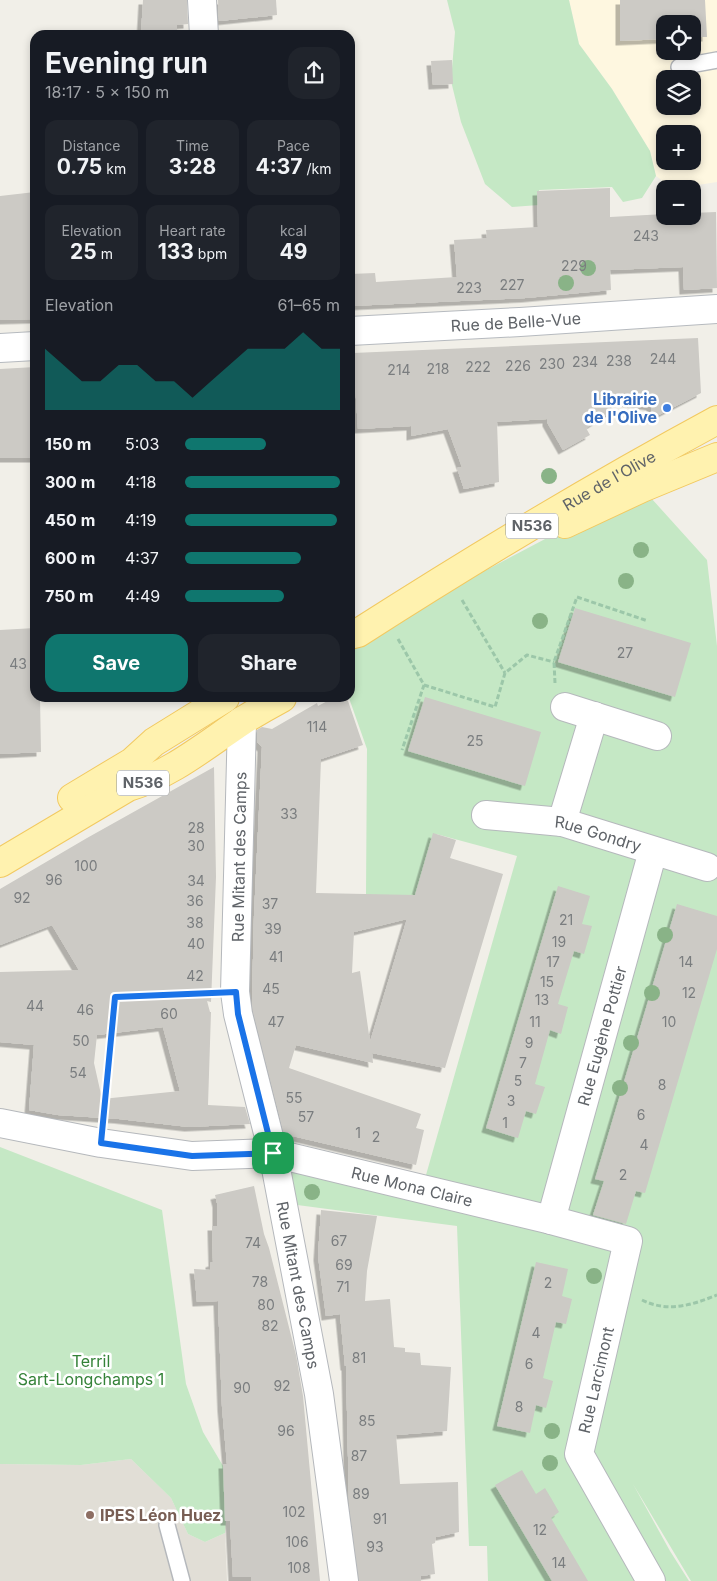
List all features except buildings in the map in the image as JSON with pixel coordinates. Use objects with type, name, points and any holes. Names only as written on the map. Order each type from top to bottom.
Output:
[{"type":"main road","name":"Rue de l'Olive","points":[[355,634],[634,465],[717,420]]},
{"type":"main road","name":"Rue de l'Olive","points":[[355,650],[390,625],[548,532],[642,488],[717,457]]},
{"type":"main road","name":"N536","points":[[0,842],[132,762],[154,742],[219,702]]},
{"type":"main road","name":"N536","points":[[0,863],[128,787],[143,783],[207,747],[247,709],[269,702]]},
{"type":"street","points":[[202,0],[204,30]]},
{"type":"street","name":"Rue de Belle-Vue","points":[[355,330],[717,309]]},
{"type":"street","name":"Rue de Belle-Vue","points":[[682,312],[717,326]]},
{"type":"street","points":[[0,348],[30,346]]},
{"type":"street","points":[[565,707],[657,736]]},
{"type":"street","name":"Rue Mitant des Camps","points":[[247,709],[236,992],[238,1014],[273,1153],[320,1394],[344,1581]]},
{"type":"street","points":[[562,822],[594,716]]},
{"type":"street","name":"Rue Gondry","points":[[486,815],[562,822],[706,867]]},
{"type":"street","name":"Rue Eugène Pottier","points":[[551,1220],[653,850]]},
{"type":"street","name":"Rue Mona Claire","points":[[0,1123],[101,1143],[192,1156],[273,1153],[551,1220]]},
{"type":"street","name":"Rue Larcimont","points":[[551,1220],[628,1241],[579,1454],[651,1581]]},
{"type":"lane","points":[[679,67],[717,60]]},
{"type":"lane","points":[[167,1525],[182,1581]]},
{"type":"path","points":[[454,587],[505,673]]},
{"type":"path","points":[[565,707],[555,687],[554,662],[577,597],[648,621]]},
{"type":"path","points":[[390,625],[424,685],[495,707],[505,673],[527,655],[554,662]]},
{"type":"path","points":[[402,750],[424,685]]},
{"type":"path","points":[[101,1143],[115,997],[236,992]]},
{"type":"path","points":[[620,1274],[635,1296],[648,1303],[666,1308],[694,1304],[717,1295]]},
{"type":"shaded area","points":[[569,0],[717,0],[717,182],[701,185],[701,180],[661,180],[656,176],[650,151],[612,89],[579,44]]},
{"type":"shaded area","name":"IPES Léon Huez","points":[[131,1459],[171,1498],[188,1534],[205,1542],[225,1533],[227,1581],[0,1581],[0,1464],[81,1465]]},
{"type":"green space","points":[[447,0],[569,0],[579,44],[612,89],[650,151],[656,176],[642,198],[623,202],[612,187],[539,190],[539,205],[512,207],[485,184],[461,122],[451,81],[455,32]]},
{"type":"green space","points":[[642,488],[707,560],[717,646],[717,1581],[691,1581],[633,1484],[689,1581],[488,1581],[487,1546],[469,1546],[457,1226],[282,1203],[273,1153],[422,1189],[517,856],[436,834],[418,895],[366,895],[367,749],[350,702],[355,702],[355,645],[454,587]]},
{"type":"green space","name":"Terril Sart-Longchamps 1","points":[[0,1147],[162,1210],[186,1384],[203,1432],[226,1471],[227,1508],[225,1533],[205,1542],[188,1534],[171,1498],[131,1459],[81,1465],[0,1464]]},
{"type":"place","name":"Librairie de l'Olive","points":[[667,408]]},
{"type":"place","name":"IPES Léon Huez","points":[[90,1515]]},
{"type":"route","points":[[236,992],[238,1014],[273,1153],[192,1156],[101,1143],[115,997],[236,992]]}]
